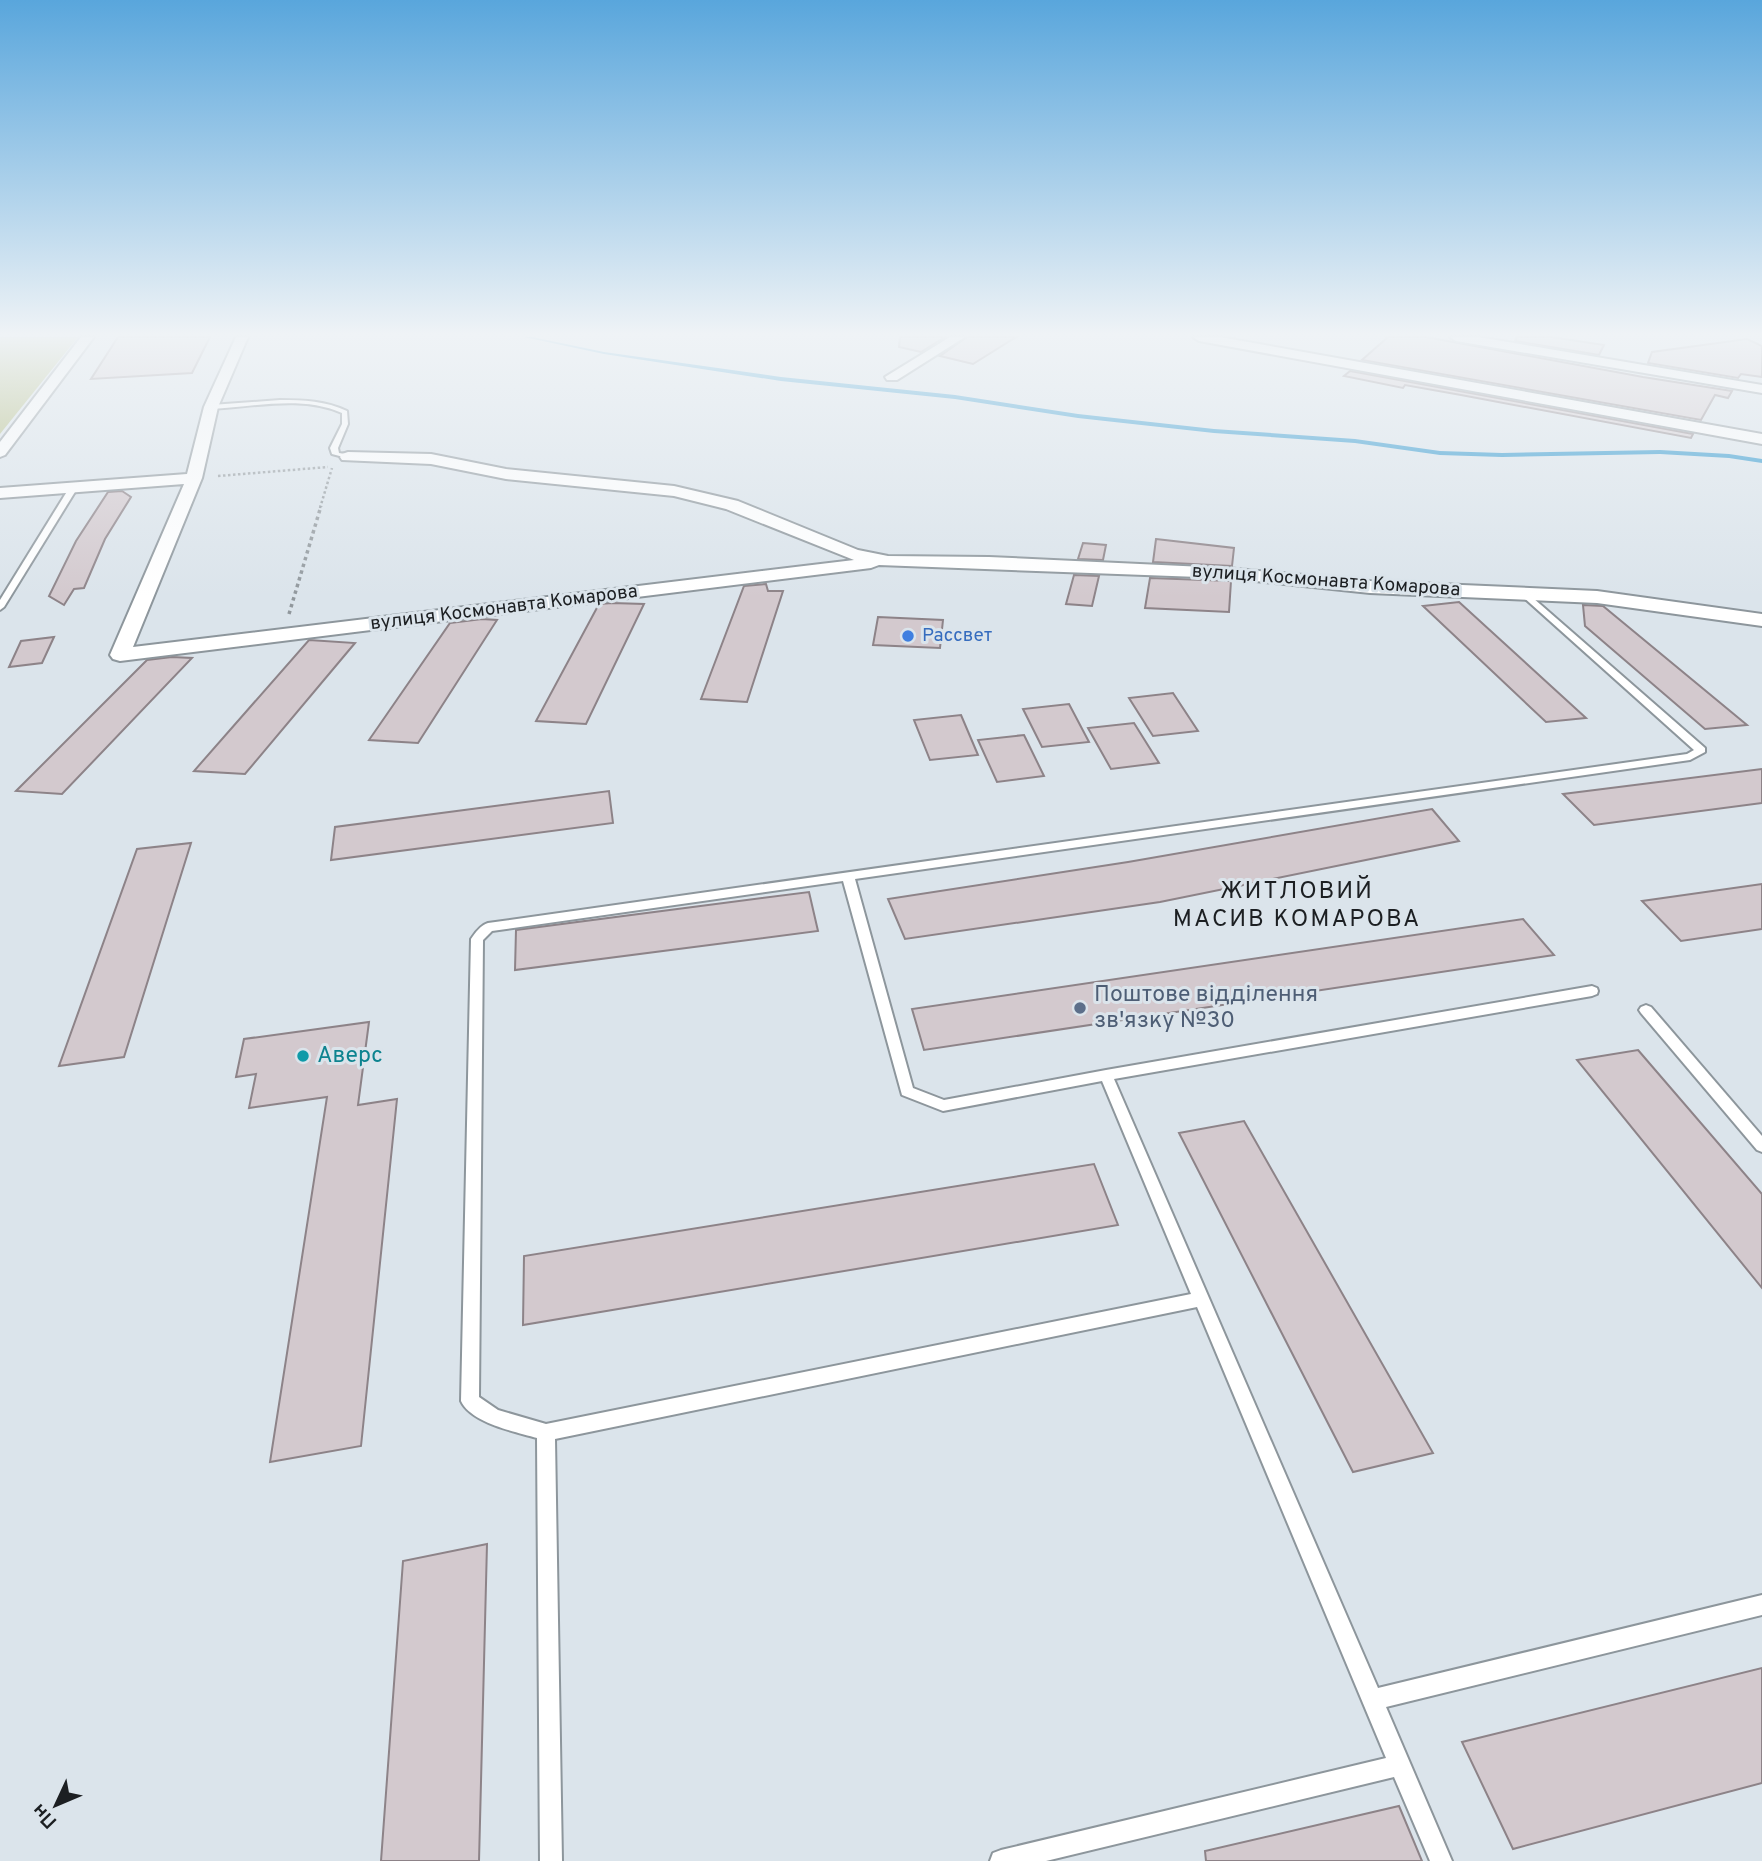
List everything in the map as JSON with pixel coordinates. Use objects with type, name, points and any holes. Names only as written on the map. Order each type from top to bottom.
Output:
[{"type":"street","points":[[0,452],[22,424]]},
{"type":"street","points":[[120,654],[194,478],[207,424]]},
{"type":"street","points":[[1678,424],[1762,439]]},
{"type":"street","name":"вулиця Космонавта Комарова","points":[[348,457],[431,460],[506,474],[674,491],[732,505],[853,554],[888,561]]},
{"type":"street","points":[[0,493],[194,478]]},
{"type":"street","name":"вулиця Космонавта Комарова","points":[[120,654],[888,561],[989,562],[1226,573],[1370,587],[1597,597],[1762,620]]},
{"type":"lane","points":[[344,424],[334,448],[336,454],[348,457]]},
{"type":"lane","points":[[0,607],[75,487]]},
{"type":"lane","points":[[1200,1299],[546,1432],[494,1417],[470,1401],[477,939],[488,927],[1690,757],[1700,750],[1525,594]]},
{"type":"lane","points":[[848,876],[907,1091],[943,1106],[1592,991]]},
{"type":"lane","points":[[1646,1010],[1762,1146]]},
{"type":"lane","points":[[1106,1076],[1441,1861]]},
{"type":"lane","points":[[546,1432],[551,1861]]},
{"type":"lane","points":[[1371,1700],[1762,1605]]},
{"type":"lane","points":[[1001,1861],[1399,1765]]},
{"type":"path","points":[[194,478],[332,467],[287,622]]},
{"type":"green space","points":[[0,424],[8,424],[0,434]]},
{"type":"building","points":[[1615,424],[1638,424],[1693,434],[1691,438]]},
{"type":"building","points":[[122,491],[131,497],[105,539],[84,588],[74,589],[64,605],[49,596],[76,541],[108,492]]},
{"type":"building","points":[[1156,539],[1234,548],[1232,566],[1153,562]]},
{"type":"building","points":[[1083,543],[1106,545],[1103,560],[1078,559]]},
{"type":"building","points":[[1074,575],[1099,576],[1092,606],[1066,604]]},
{"type":"building","points":[[1150,578],[1231,581],[1229,612],[1145,608]]},
{"type":"building","points":[[766,584],[768,591],[783,591],[747,702],[701,699],[744,586]]},
{"type":"building","points":[[1459,602],[1586,718],[1546,722],[1423,606]]},
{"type":"building","points":[[599,604],[644,604],[586,724],[536,721]]},
{"type":"building","points":[[1583,605],[1603,606],[1747,725],[1705,729],[1585,626]]},
{"type":"building","name":"Рассвет","points":[[878,617],[943,620],[940,648],[873,645]]},
{"type":"building","points":[[497,620],[418,743],[369,740],[450,623]]},
{"type":"building","points":[[54,637],[42,663],[9,667],[21,641]]},
{"type":"building","points":[[309,640],[355,643],[245,774],[194,771]]},
{"type":"building","points":[[192,658],[62,794],[16,791],[147,660]]},
{"type":"building","points":[[1173,693],[1198,731],[1153,736],[1129,698]]},
{"type":"building","points":[[1069,704],[1089,742],[1042,747],[1023,709]]},
{"type":"building","points":[[961,715],[978,755],[930,760],[914,720]]},
{"type":"building","points":[[1134,723],[1159,763],[1111,769],[1088,728]]},
{"type":"building","points":[[1024,735],[1044,776],[997,782],[978,740]]},
{"type":"building","points":[[1762,769],[1762,803],[1594,825],[1563,794]]},
{"type":"building","points":[[609,791],[613,823],[331,860],[335,827]]},
{"type":"building","points":[[1432,809],[1459,841],[1160,902],[905,939],[888,899],[1128,862]]},
{"type":"building","points":[[191,843],[124,1057],[59,1066],[137,849]]},
{"type":"building","points":[[1762,884],[1762,929],[1681,941],[1642,901]]},
{"type":"building","points":[[809,892],[818,931],[515,970],[516,930]]},
{"type":"building","points":[[1523,919],[1554,955],[924,1050],[912,1009]]},
{"type":"building","points":[[369,1022],[358,1105],[397,1099],[361,1446],[270,1462],[327,1097],[249,1108],[256,1074],[236,1077],[244,1039]]},
{"type":"building","points":[[1638,1050],[1762,1194],[1762,1288],[1577,1060]]},
{"type":"building","points":[[1244,1121],[1433,1453],[1353,1472],[1179,1133]]},
{"type":"building","points":[[1094,1164],[1118,1225],[523,1325],[524,1256]]},
{"type":"building","points":[[487,1544],[479,1861],[381,1861],[403,1561]]},
{"type":"building","points":[[1762,1668],[1762,1783],[1513,1849],[1462,1742]]},
{"type":"building","points":[[1399,1806],[1422,1861],[1206,1861],[1205,1851]]},
{"type":"waterway","points":[[1149,424],[1355,441],[1440,453],[1502,455],[1660,452],[1762,461]]},
{"type":"place","name":"Рассвет","points":[[908,636]]},
{"type":"place","name":"Поштове відділення зв'язку №30","points":[[1080,1008]]},
{"type":"place","name":"Аверс","points":[[303,1056]]},
{"type":"district","name":"ЖИТЛОВИЙ МАСИВ КОМАРОВА","points":[[1297,906]]}]
